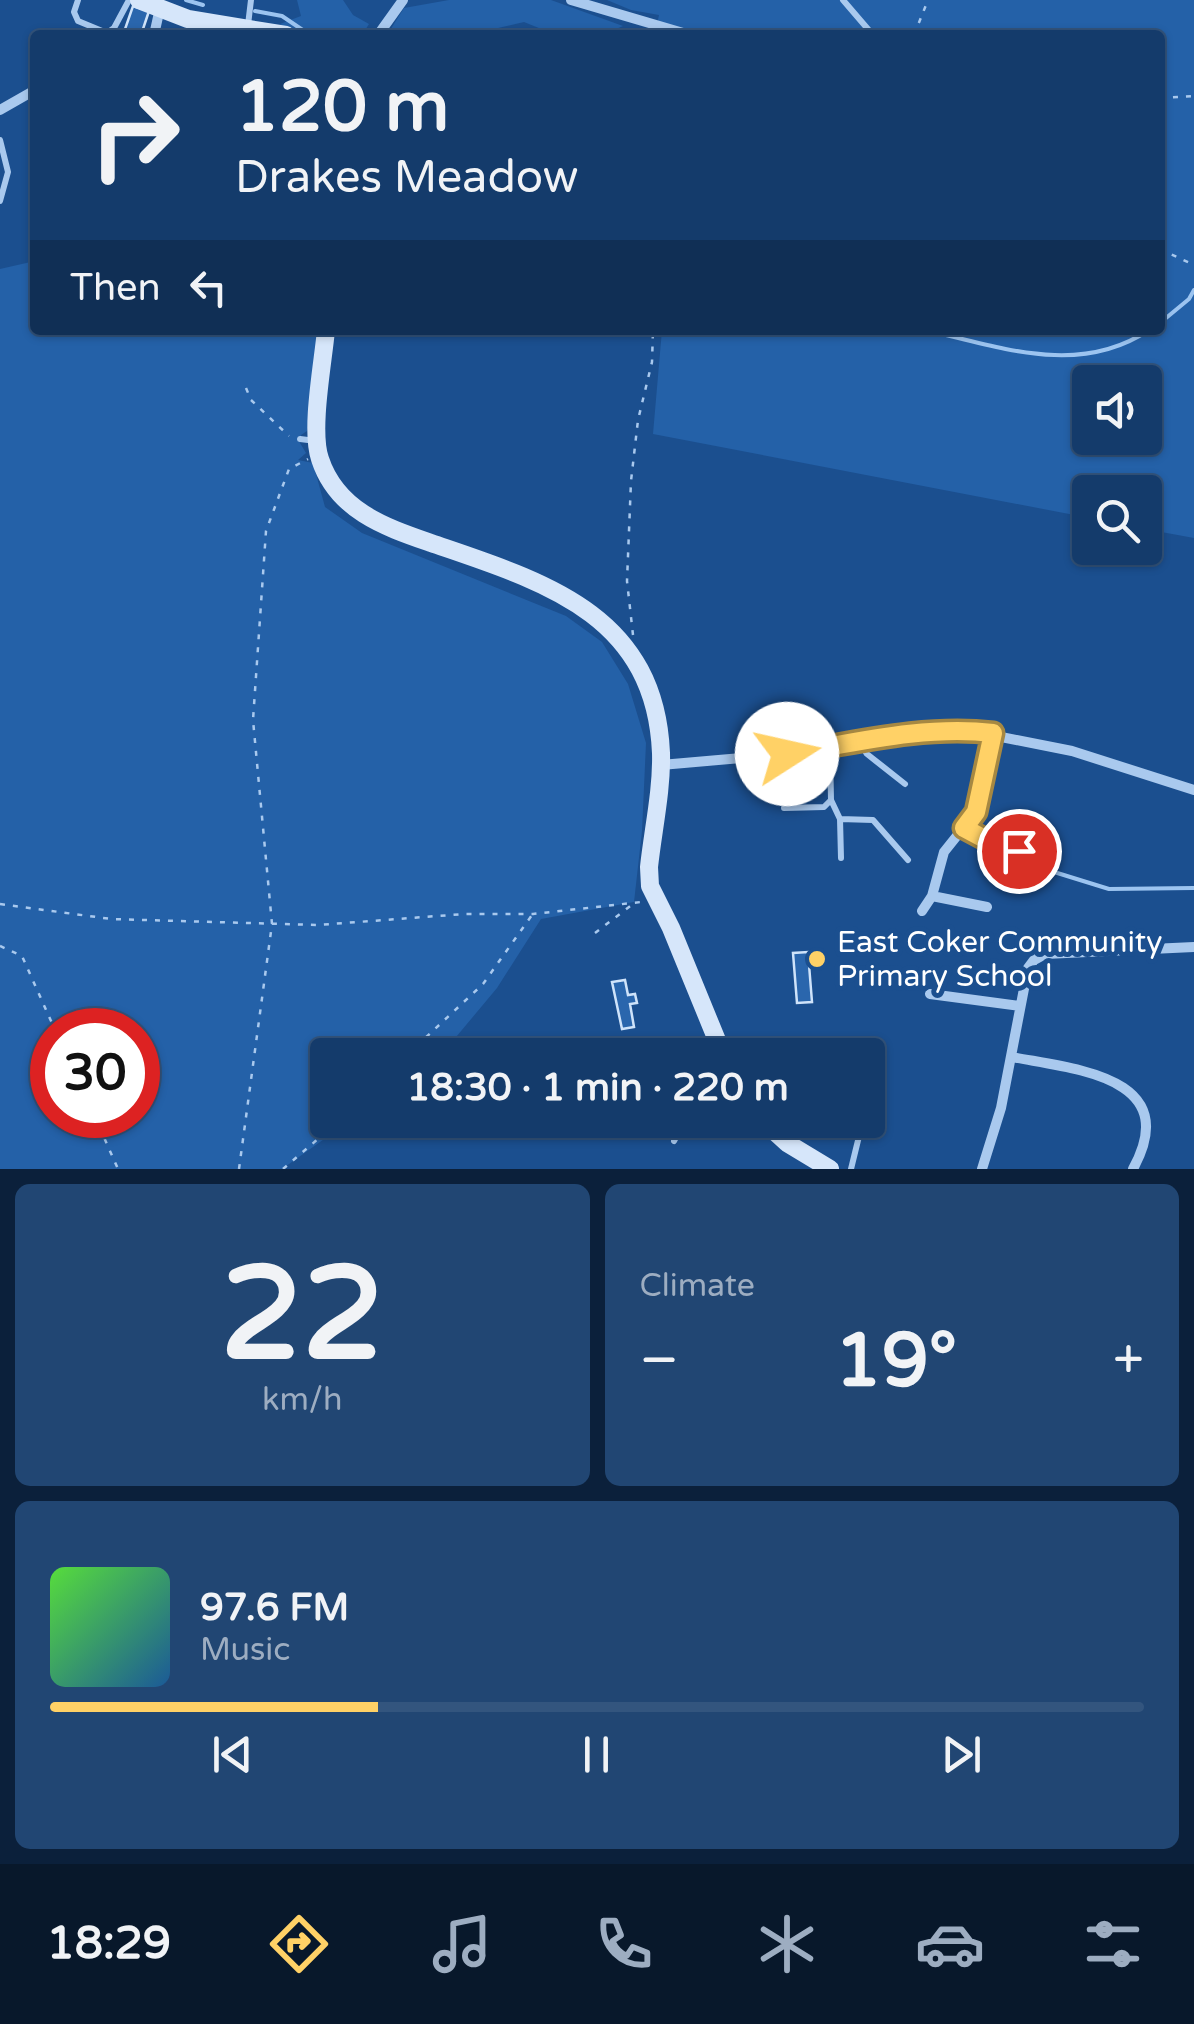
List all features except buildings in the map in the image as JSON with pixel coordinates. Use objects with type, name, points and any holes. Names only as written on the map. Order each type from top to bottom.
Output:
[{"type":"street","points":[[139,0],[189,27],[248,26],[265,30]]},
{"type":"street","points":[[382,30],[403,0]]},
{"type":"street","points":[[571,0],[672,30]]},
{"type":"street","points":[[155,30],[160,8]]},
{"type":"street","points":[[639,30],[640,21]]},
{"type":"street","points":[[0,110],[30,93]]},
{"type":"street","points":[[325,335],[312,445],[334,488],[364,515],[564,595],[602,622],[632,656],[652,703],[660,765],[648,867],[650,886],[716,1038]]},
{"type":"street","points":[[660,765],[787,754],[961,729],[1072,751],[1194,790]]},
{"type":"street","points":[[922,911],[932,896],[944,852],[979,802],[993,733]]},
{"type":"street","points":[[964,828],[998,846],[1019,851]]},
{"type":"street","points":[[995,858],[998,846]]},
{"type":"street","points":[[932,896],[987,906]]},
{"type":"street","points":[[963,918],[964,903]]},
{"type":"street","points":[[982,1169],[1001,1108],[1028,968],[1045,954],[1194,947]]},
{"type":"street","points":[[930,993],[1020,1006]]},
{"type":"street","points":[[1012,1056],[1113,1080],[1131,1090],[1145,1121],[1143,1147],[1133,1169]]},
{"type":"street","points":[[782,1138],[809,1163],[830,1169]]},
{"type":"lane","points":[[78,0],[74,12],[78,21],[98,30]]},
{"type":"lane","points":[[112,30],[129,0]]},
{"type":"lane","points":[[248,26],[251,0]]},
{"type":"lane","points":[[843,0],[869,30]]},
{"type":"lane","points":[[0,140],[8,172],[0,201]]},
{"type":"lane","points":[[859,742],[866,754],[906,784]]},
{"type":"lane","points":[[830,747],[831,800],[840,819],[842,858]]},
{"type":"lane","points":[[784,808],[824,807],[831,800]]},
{"type":"lane","points":[[840,819],[873,820],[908,860]]},
{"type":"lane","points":[[708,1038],[715,1035]]},
{"type":"lane","points":[[851,1169],[859,1138]]},
{"type":"path","points":[[916,30],[928,0]]},
{"type":"path","points":[[1165,98],[1194,96]]},
{"type":"path","points":[[1165,251],[1194,265]]},
{"type":"path","points":[[632,656],[627,581],[631,481],[638,420],[652,362],[653,335]]},
{"type":"path","points":[[239,1169],[272,924],[253,720],[266,531],[289,469],[312,445],[288,435],[250,400],[246,388]]},
{"type":"path","points":[[0,904],[110,919],[318,925],[464,914],[533,914],[657,901]]},
{"type":"path","points":[[595,933],[628,911],[634,902]]},
{"type":"path","points":[[425,1038],[483,984],[533,914]]},
{"type":"path","points":[[0,946],[22,956],[45,1008]]},
{"type":"path","points":[[104,1138],[118,1169]]},
{"type":"path","points":[[284,1169],[319,1138]]},
{"type":"shaded area","points":[[297,0],[343,0],[353,15],[369,24],[365,30],[288,30],[280,24],[301,16]]},
{"type":"shaded area","points":[[449,0],[551,0],[623,26],[614,30],[544,30],[524,22],[490,30],[390,30],[404,8]]},
{"type":"shaded area","points":[[607,0],[1194,0],[1194,538],[1162,532],[1162,475],[1072,475],[1072,515],[653,434],[662,335],[1165,335],[1165,30],[656,30],[659,15]]},
{"type":"shaded area","points":[[30,262],[30,335],[317,335],[307,431],[301,435],[300,443],[306,453],[298,460],[313,463],[325,507],[362,533],[566,616],[602,642],[628,684],[646,743],[634,902],[541,919],[497,988],[455,1038],[310,1038],[310,1138],[326,1138],[282,1169],[0,1169],[0,269]]},
{"type":"waterway","points":[[186,0],[203,5]]},
{"type":"waterway","points":[[255,11],[282,16],[303,30]]},
{"type":"waterway","points":[[1165,319],[1194,290]]},
{"type":"waterway","points":[[946,335],[1010,350],[1067,355],[1095,352],[1139,335]]},
{"type":"waterway","points":[[1025,863],[1109,889],[1194,888]]},
{"type":"place","name":"East Coker Community Primary School","points":[[817,959]]},
{"type":"route","points":[[787,754],[926,731],[961,729],[993,733],[976,812],[964,828],[994,844],[1019,851]]}]
